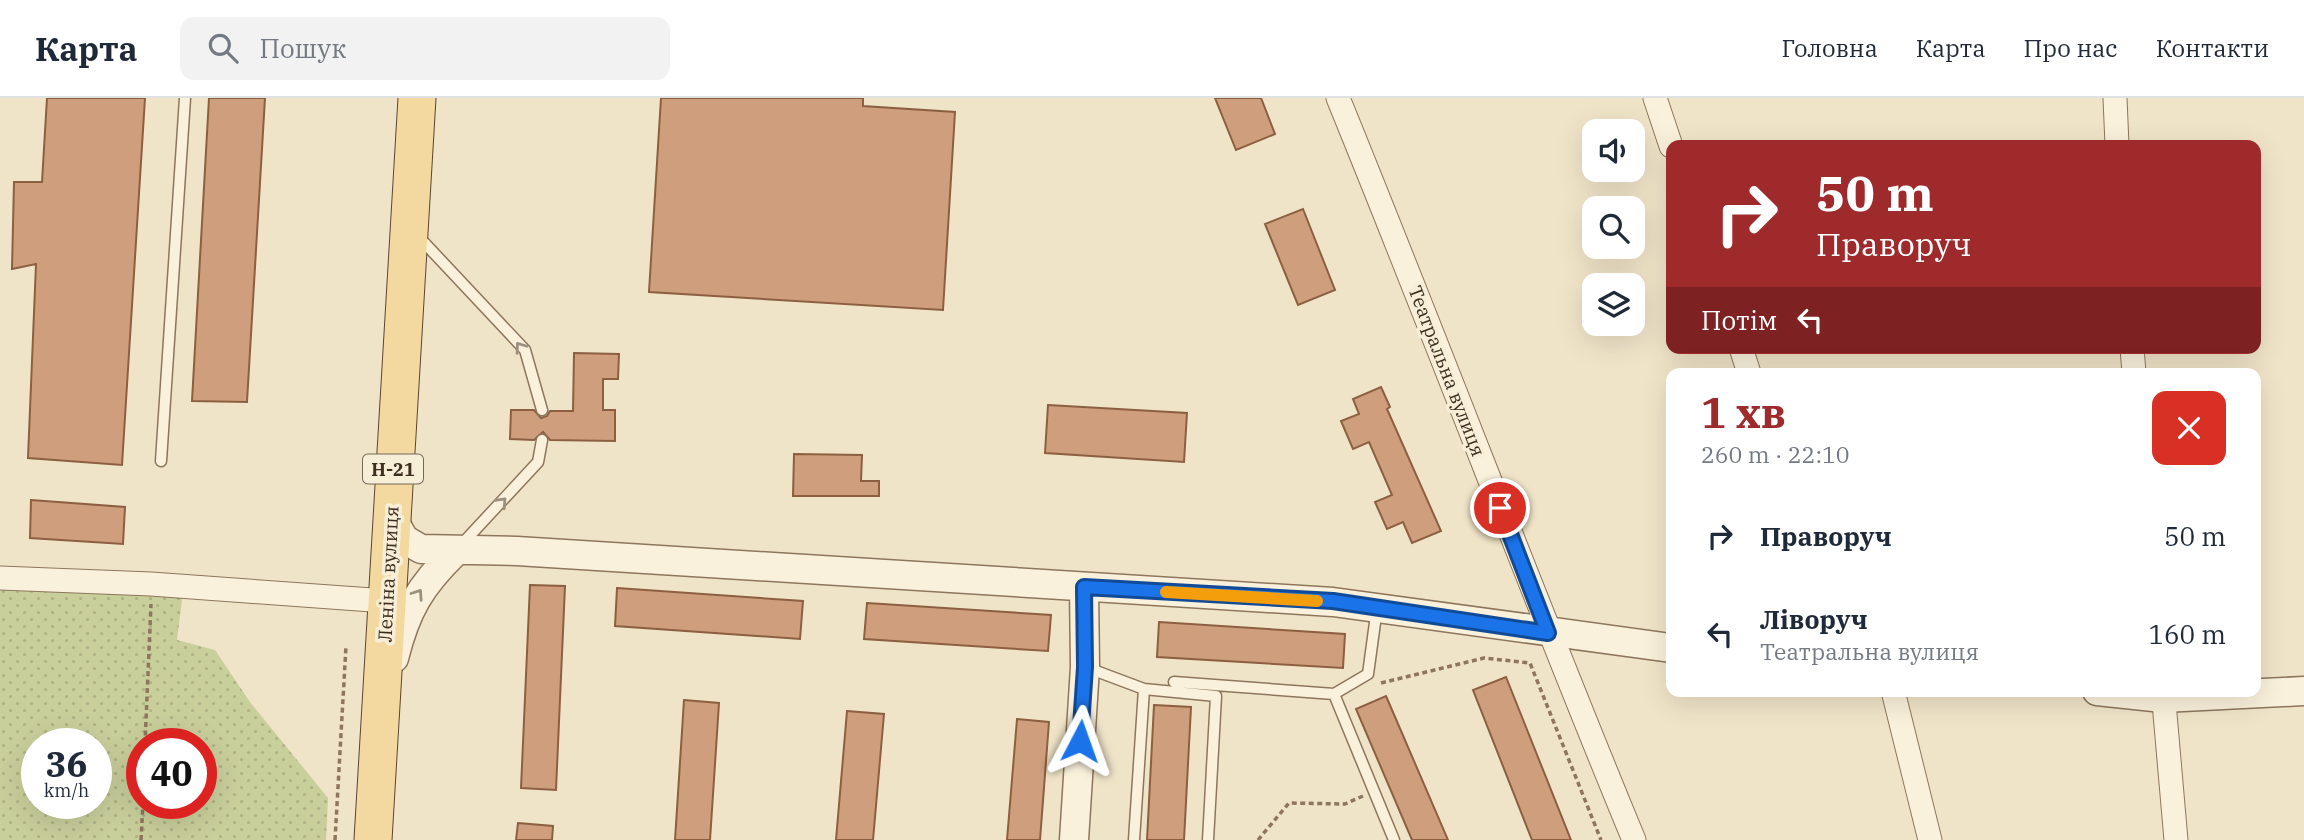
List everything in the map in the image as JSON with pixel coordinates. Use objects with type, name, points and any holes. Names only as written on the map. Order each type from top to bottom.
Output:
[{"type":"main road","name":"Леніна вулиця","points":[[373,840],[418,98]]},
{"type":"street","name":"Театральна вулиця","points":[[1338,98],[1413,283],[1548,633],[1634,840]]},
{"type":"street","points":[[1655,98],[1669,140]]},
{"type":"street","points":[[2115,98],[2117,140]]},
{"type":"street","points":[[391,516],[404,538],[421,549],[455,552],[517,551],[1333,601],[1666,647]]},
{"type":"street","points":[[383,705],[401,630],[412,602],[429,577],[455,552]]},
{"type":"street","points":[[0,578],[152,584],[386,601]]},
{"type":"street","points":[[1074,840],[1085,667],[1084,587]]},
{"type":"street","points":[[2261,692],[2304,691]]},
{"type":"street","points":[[1894,697],[1930,840]]},
{"type":"street","points":[[2163,697],[2176,840]]},
{"type":"lane","points":[[161,461],[185,98]]},
{"type":"lane","points":[[410,227],[525,350],[542,410]]},
{"type":"lane","points":[[455,552],[538,462],[542,440]]},
{"type":"lane","points":[[1174,682],[1334,694],[1368,674],[1377,608]]},
{"type":"lane","points":[[1085,667],[1144,689],[1216,695],[1208,840]]},
{"type":"lane","points":[[1134,840],[1144,689]]},
{"type":"lane","points":[[1334,694],[1394,840]]},
{"type":"path","points":[[146,728],[152,584]]},
{"type":"path","points":[[335,840],[346,646]]},
{"type":"path","points":[[1375,684],[1484,658],[1530,663],[1601,840]]},
{"type":"path","points":[[1258,840],[1289,803],[1345,804],[1374,791]]},
{"type":"path","points":[[141,840],[142,819]]},
{"type":"green space","points":[[0,576],[184,584],[177,640],[215,650],[250,702],[328,798],[326,840],[0,840]]},
{"type":"building","points":[[47,98],[145,98],[122,465],[28,458],[36,264],[12,269],[14,182],[42,182]]},
{"type":"building","points":[[209,98],[265,98],[247,402],[192,401]]},
{"type":"building","points":[[661,98],[863,98],[863,106],[955,112],[943,310],[649,292]]},
{"type":"building","points":[[1215,98],[1261,98],[1275,134],[1236,150]]},
{"type":"building","points":[[1303,209],[1335,290],[1298,305],[1265,224]]},
{"type":"building","points":[[574,353],[619,354],[618,379],[603,379],[603,410],[615,410],[615,441],[550,440],[543,432],[534,440],[510,439],[511,410],[534,410],[541,418],[547,416],[550,411],[573,411]]},
{"type":"building","points":[[1381,387],[1390,407],[1387,409],[1441,531],[1412,543],[1403,522],[1387,529],[1375,502],[1392,495],[1369,442],[1353,449],[1341,421],[1359,414],[1353,399]]},
{"type":"building","points":[[1048,405],[1187,413],[1184,462],[1045,453]]},
{"type":"building","points":[[794,454],[862,455],[861,481],[879,481],[879,496],[793,496]]},
{"type":"building","points":[[31,500],[125,507],[123,544],[30,538]]},
{"type":"building","points":[[530,585],[565,586],[556,790],[521,788]]},
{"type":"building","points":[[617,588],[803,601],[800,639],[615,626]]},
{"type":"building","points":[[867,603],[1051,615],[1048,651],[864,639]]},
{"type":"building","points":[[1159,622],[1345,634],[1343,668],[1157,657]]},
{"type":"building","points":[[1506,677],[1571,840],[1532,840],[1473,690]]},
{"type":"building","points":[[1386,696],[1448,840],[1412,840],[1356,709]]},
{"type":"building","points":[[684,700],[719,703],[710,840],[675,840]]},
{"type":"building","points":[[1154,705],[1191,707],[1184,840],[1147,840]]},
{"type":"building","points":[[847,711],[884,714],[873,840],[836,840]]},
{"type":"building","points":[[1017,719],[1049,722],[1040,840],[1007,840]]},
{"type":"building","points":[[518,823],[553,826],[552,840],[516,840]]},
{"type":"slow traffic","points":[[1166,592],[1317,601]]},
{"type":"route","points":[[1080,741],[1085,667],[1084,587],[1333,601],[1548,633],[1500,508]]}]
